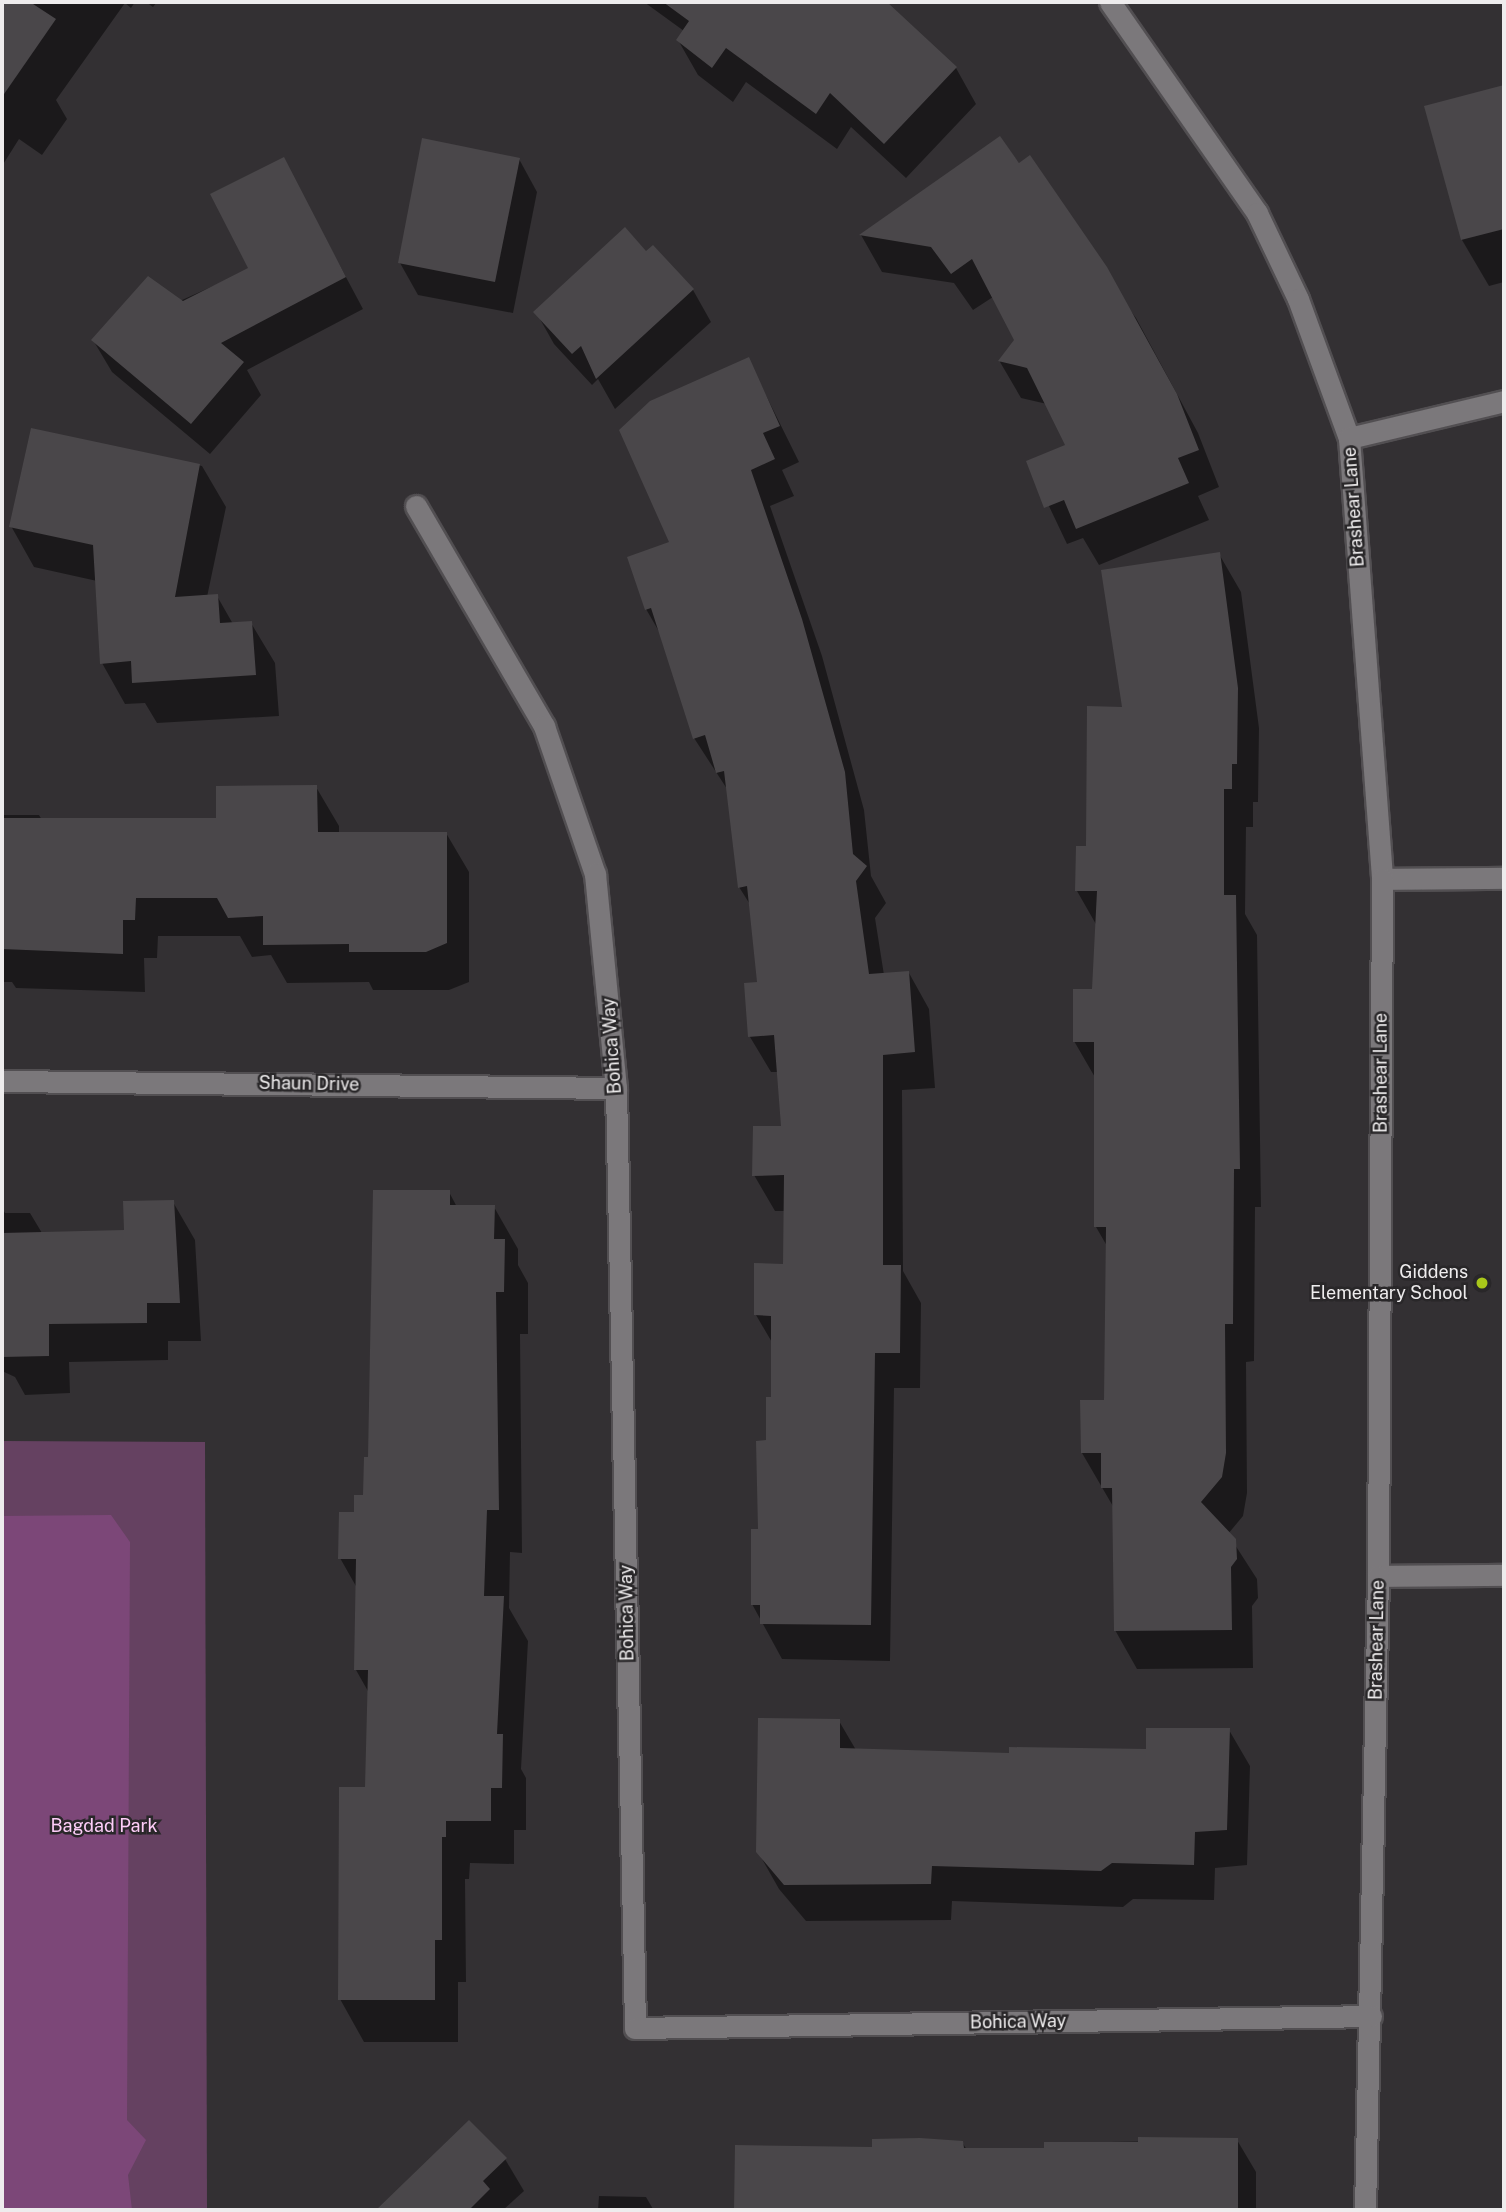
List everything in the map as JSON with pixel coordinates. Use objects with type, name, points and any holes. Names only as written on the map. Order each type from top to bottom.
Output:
[{"type":"street","name":"Brashear Lane","points":[[1110,2],[1257,213],[1298,299],[1349,438],[1382,879],[1378,1576],[1365,2210]]},
{"type":"street","points":[[1349,438],[1504,401]]},
{"type":"street","name":"Bohica Way","points":[[416,506],[544,726],[594,874],[616,1088],[635,2028],[1371,2016]]},
{"type":"street","points":[[1382,879],[1504,878]]},
{"type":"street","name":"Shaun Drive","points":[[2,1081],[616,1088]]},
{"type":"street","points":[[1378,1576],[1504,1575]]},
{"type":"green space","name":"Bagdad Park","points":[[2,1441],[205,1442],[207,2210],[2,2210]]},
{"type":"shaded area","points":[[111,1515],[130,1542],[127,2120],[146,2140],[128,2175],[132,2210],[2,2210],[2,1516]]},
{"type":"building","points":[[2,2],[30,2],[56,19],[2,97]]},
{"type":"building","points":[[663,2],[887,2],[957,67],[884,144],[830,93],[816,114],[726,48],[712,68],[676,40],[689,21]]},
{"type":"building","points":[[1504,85],[1504,229],[1461,240],[1424,106]]},
{"type":"building","points":[[1000,136],[1019,163],[1030,155],[1107,267],[1177,394],[1199,450],[1178,458],[1189,483],[1076,529],[1064,500],[1044,508],[1026,461],[1065,445],[1027,368],[998,361],[1014,340],[972,259],[951,274],[931,247],[859,235]]},
{"type":"building","points":[[422,138],[520,158],[495,282],[398,263]]},
{"type":"building","points":[[284,157],[346,277],[221,343],[244,362],[191,424],[91,340],[148,276],[183,301],[248,268],[210,194]]},
{"type":"building","points":[[625,227],[646,251],[653,245],[694,289],[596,379],[581,346],[572,354],[533,312]]},
{"type":"building","points":[[749,357],[780,426],[763,433],[775,459],[751,470],[802,619],[845,772],[853,854],[867,866],[856,881],[869,974],[909,971],[915,1052],[883,1055],[883,1265],[901,1265],[900,1353],[875,1353],[871,1625],[760,1624],[760,1605],[751,1605],[751,1529],[758,1529],[756,1441],[766,1440],[766,1397],[771,1397],[771,1316],[754,1315],[754,1263],[783,1264],[784,1175],[752,1176],[753,1126],[781,1126],[774,1035],[748,1037],[744,983],[757,982],[747,886],[738,888],[724,771],[716,773],[705,735],[693,739],[651,608],[645,610],[627,557],[669,542],[619,430],[650,401]]},
{"type":"building","points":[[31,428],[200,464],[175,597],[218,594],[220,623],[252,621],[256,675],[132,683],[131,661],[100,664],[93,545],[9,527]]},
{"type":"building","points":[[1220,552],[1238,688],[1237,764],[1232,764],[1232,789],[1224,789],[1224,895],[1236,895],[1240,1169],[1234,1169],[1233,1324],[1225,1324],[1226,1453],[1222,1477],[1201,1502],[1236,1539],[1237,1559],[1231,1567],[1232,1630],[1114,1631],[1112,1488],[1101,1488],[1101,1453],[1081,1453],[1080,1400],[1104,1400],[1106,1227],[1094,1227],[1094,1042],[1073,1042],[1073,989],[1092,989],[1097,891],[1075,891],[1076,846],[1086,846],[1087,706],[1122,707],[1101,570]]},
{"type":"building","points":[[317,785],[318,832],[447,832],[447,943],[426,952],[349,952],[349,944],[263,945],[263,916],[228,918],[217,898],[136,898],[135,920],[123,920],[123,954],[2,949],[2,818],[216,818],[216,786]]},
{"type":"building","points":[[373,1190],[450,1190],[450,1205],[495,1205],[494,1239],[505,1239],[504,1292],[496,1292],[499,1510],[487,1510],[484,1596],[504,1596],[497,1734],[503,1734],[502,1788],[491,1788],[491,1821],[446,1821],[446,1837],[442,1837],[442,1940],[435,1940],[435,2000],[338,2000],[339,1787],[365,1787],[368,1670],[354,1670],[356,1559],[338,1559],[339,1512],[354,1512],[354,1495],[363,1495],[364,1457],[368,1457]]},
{"type":"building","points":[[174,1200],[180,1303],[147,1303],[147,1323],[49,1324],[49,1356],[2,1357],[2,1233],[124,1230],[123,1201]]},
{"type":"building","points":[[758,1718],[840,1719],[840,1748],[1009,1753],[1009,1747],[1146,1749],[1146,1728],[1230,1728],[1227,1830],[1195,1832],[1194,1865],[1112,1863],[1101,1871],[932,1866],[931,1884],[784,1885],[756,1852]]},
{"type":"building","points":[[469,2120],[507,2158],[483,2181],[490,2189],[469,2210],[376,2210]]},
{"type":"building","points":[[1138,2137],[1238,2138],[1238,2210],[734,2210],[735,2145],[872,2147],[872,2139],[920,2138],[963,2141],[964,2148],[1044,2148],[1044,2142],[1138,2142]]},
{"type":"place","name":"Giddens Elementary School","points":[[1482,1283]]}]
